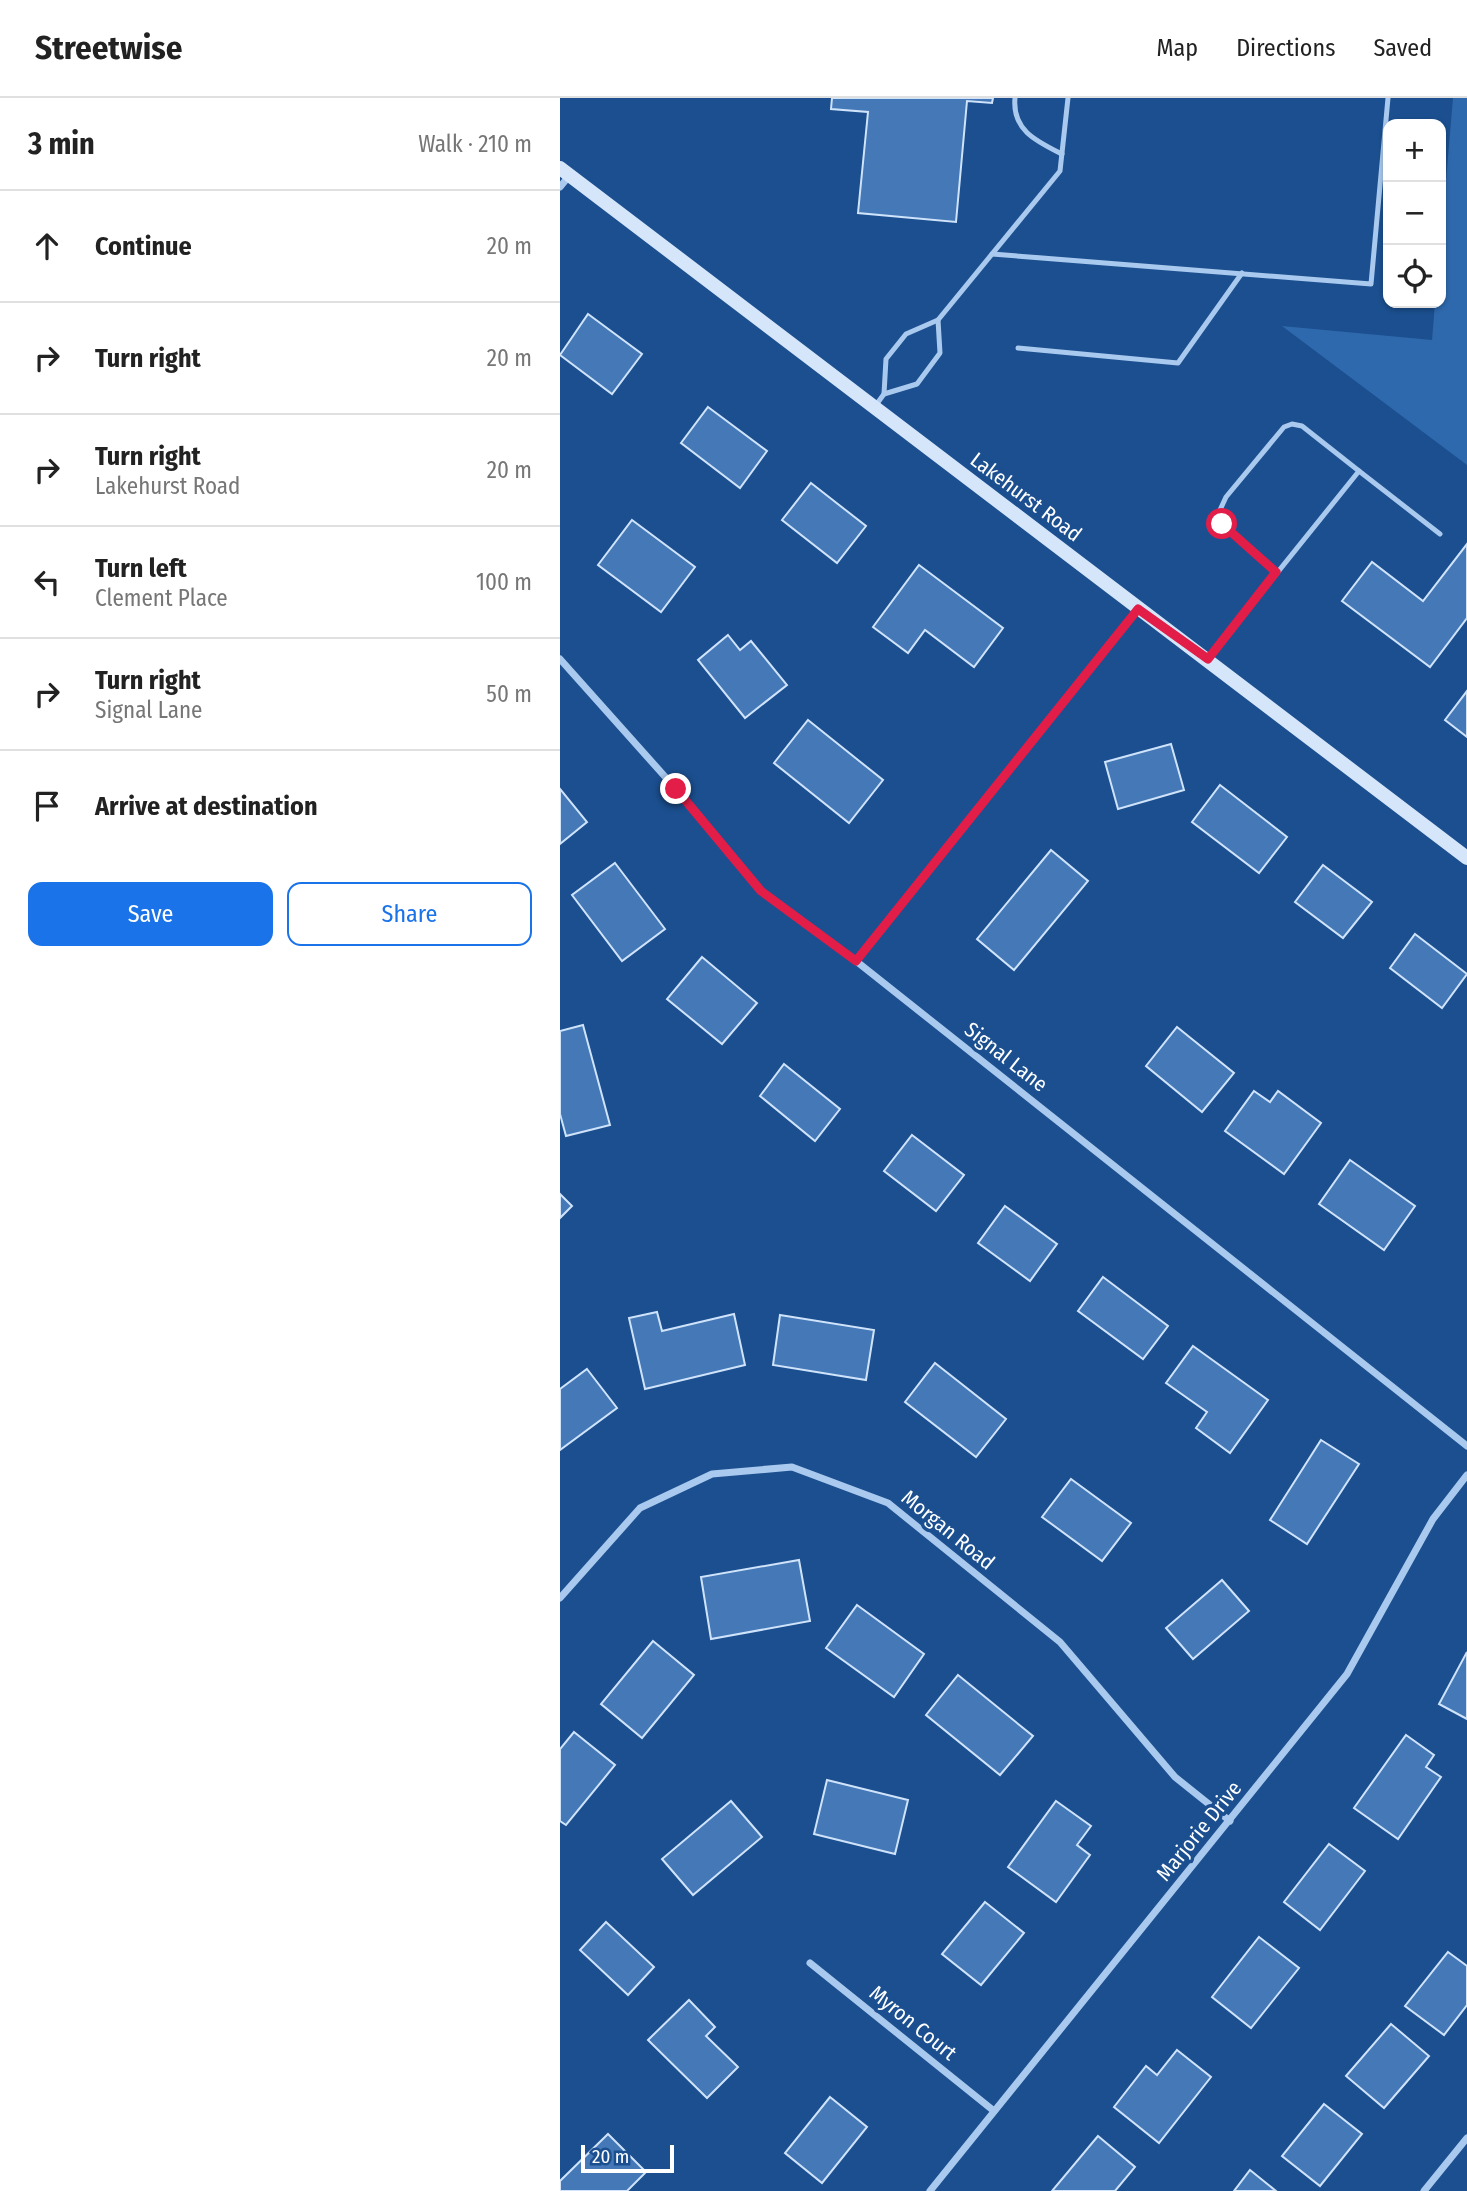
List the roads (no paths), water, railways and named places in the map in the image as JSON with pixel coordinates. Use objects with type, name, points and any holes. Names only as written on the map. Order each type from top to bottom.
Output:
[{"type":"main road","name":"Lakehurst Road","points":[[563,177],[1208,659],[1467,859]]},
{"type":"street","points":[[856,961],[1138,609]]},
{"type":"street","name":"Signal Lane","points":[[560,659],[676,789],[761,891],[856,961],[1467,1446]]},
{"type":"street","name":"Morgan Road","points":[[560,1598],[640,1508],[712,1474],[792,1467],[888,1503],[1060,1642],[1175,1777],[1230,1821]]},
{"type":"street","name":"Marjorie Drive","points":[[930,2191],[1347,1674],[1433,1520],[1467,1475]]},
{"type":"street","name":"Myron Court","points":[[810,1963],[995,2111]]},
{"type":"street","points":[[1424,2191],[1467,2138]]},
{"type":"lane","points":[[1015,98],[1014,112],[1021,129],[1035,140],[1062,154]]},
{"type":"lane","points":[[874,408],[884,394],[886,359],[906,334],[938,320],[1060,171],[1068,98]]},
{"type":"lane","points":[[992,254],[1371,284],[1388,98]]},
{"type":"lane","points":[[1018,348],[1178,363],[1242,273]]},
{"type":"lane","points":[[884,394],[917,384],[940,353],[938,320]]},
{"type":"lane","points":[[1276,572],[1222,524],[1220,510],[1226,497],[1284,427],[1292,424],[1301,426],[1440,534]]},
{"type":"lane","points":[[1208,659],[1359,471]]}]
